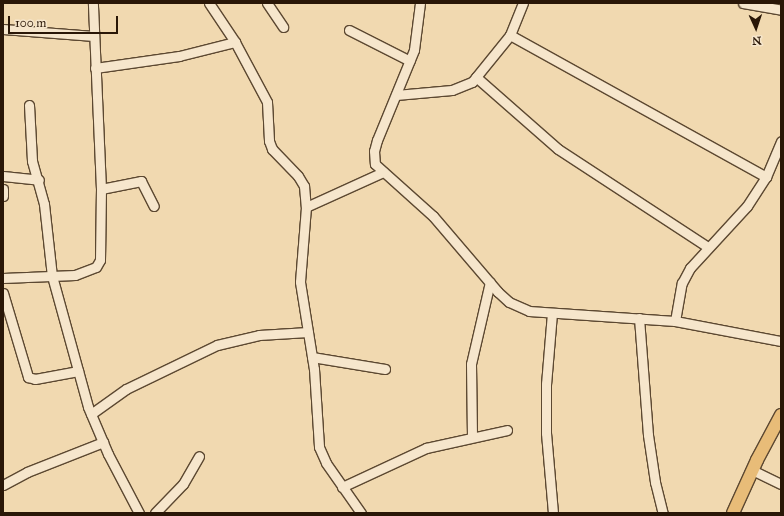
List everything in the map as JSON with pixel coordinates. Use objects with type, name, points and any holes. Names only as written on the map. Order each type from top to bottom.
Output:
[{"type":"main road","points":[[733,513],[752,470],[781,415]]},
{"type":"street","points":[[3,278],[52,276],[87,272],[96,267],[100,260],[101,189],[93,3]]},
{"type":"street","points":[[267,3],[283,27]]},
{"type":"street","points":[[420,3],[418,32],[410,61],[374,151],[375,164],[433,216],[490,282],[520,308],[552,313],[674,321],[781,341]]},
{"type":"street","points":[[396,95],[452,90],[464,87],[476,77],[510,34],[524,3]]},
{"type":"street","points":[[743,3],[781,10]]},
{"type":"street","points":[[213,4],[267,102],[270,146],[304,186],[306,207],[300,282],[312,357],[320,447],[322,456],[342,487],[362,513]]},
{"type":"street","points":[[3,29],[94,36]]},
{"type":"street","points":[[349,30],[410,61]]},
{"type":"street","points":[[510,34],[677,130],[766,177]]},
{"type":"street","points":[[95,68],[179,56],[235,42]]},
{"type":"street","points":[[476,77],[558,149],[708,247]]},
{"type":"street","points":[[29,105],[32,161],[39,180],[46,216],[52,276],[91,414],[103,442],[139,513]]},
{"type":"street","points":[[674,321],[682,282],[690,268],[708,247],[728,229],[747,206],[766,177],[781,142]]},
{"type":"street","points":[[306,207],[383,172]]},
{"type":"street","points":[[3,176],[39,180]]},
{"type":"street","points":[[101,189],[141,181],[154,206]]},
{"type":"street","points":[[3,189],[3,196]]},
{"type":"street","points":[[472,436],[471,364],[490,282]]},
{"type":"street","points":[[3,293],[28,377],[35,379],[78,371]]},
{"type":"street","points":[[552,313],[546,384],[546,433],[553,513]]},
{"type":"street","points":[[639,318],[649,443],[663,513]]},
{"type":"street","points":[[91,414],[126,389],[217,345],[253,336],[308,332]]},
{"type":"street","points":[[312,357],[385,368]]},
{"type":"street","points":[[342,487],[426,448],[472,436],[507,430]]},
{"type":"street","points":[[3,485],[26,472],[103,442]]},
{"type":"street","points":[[155,513],[174,496],[199,456]]},
{"type":"street","points":[[752,470],[781,484]]}]
